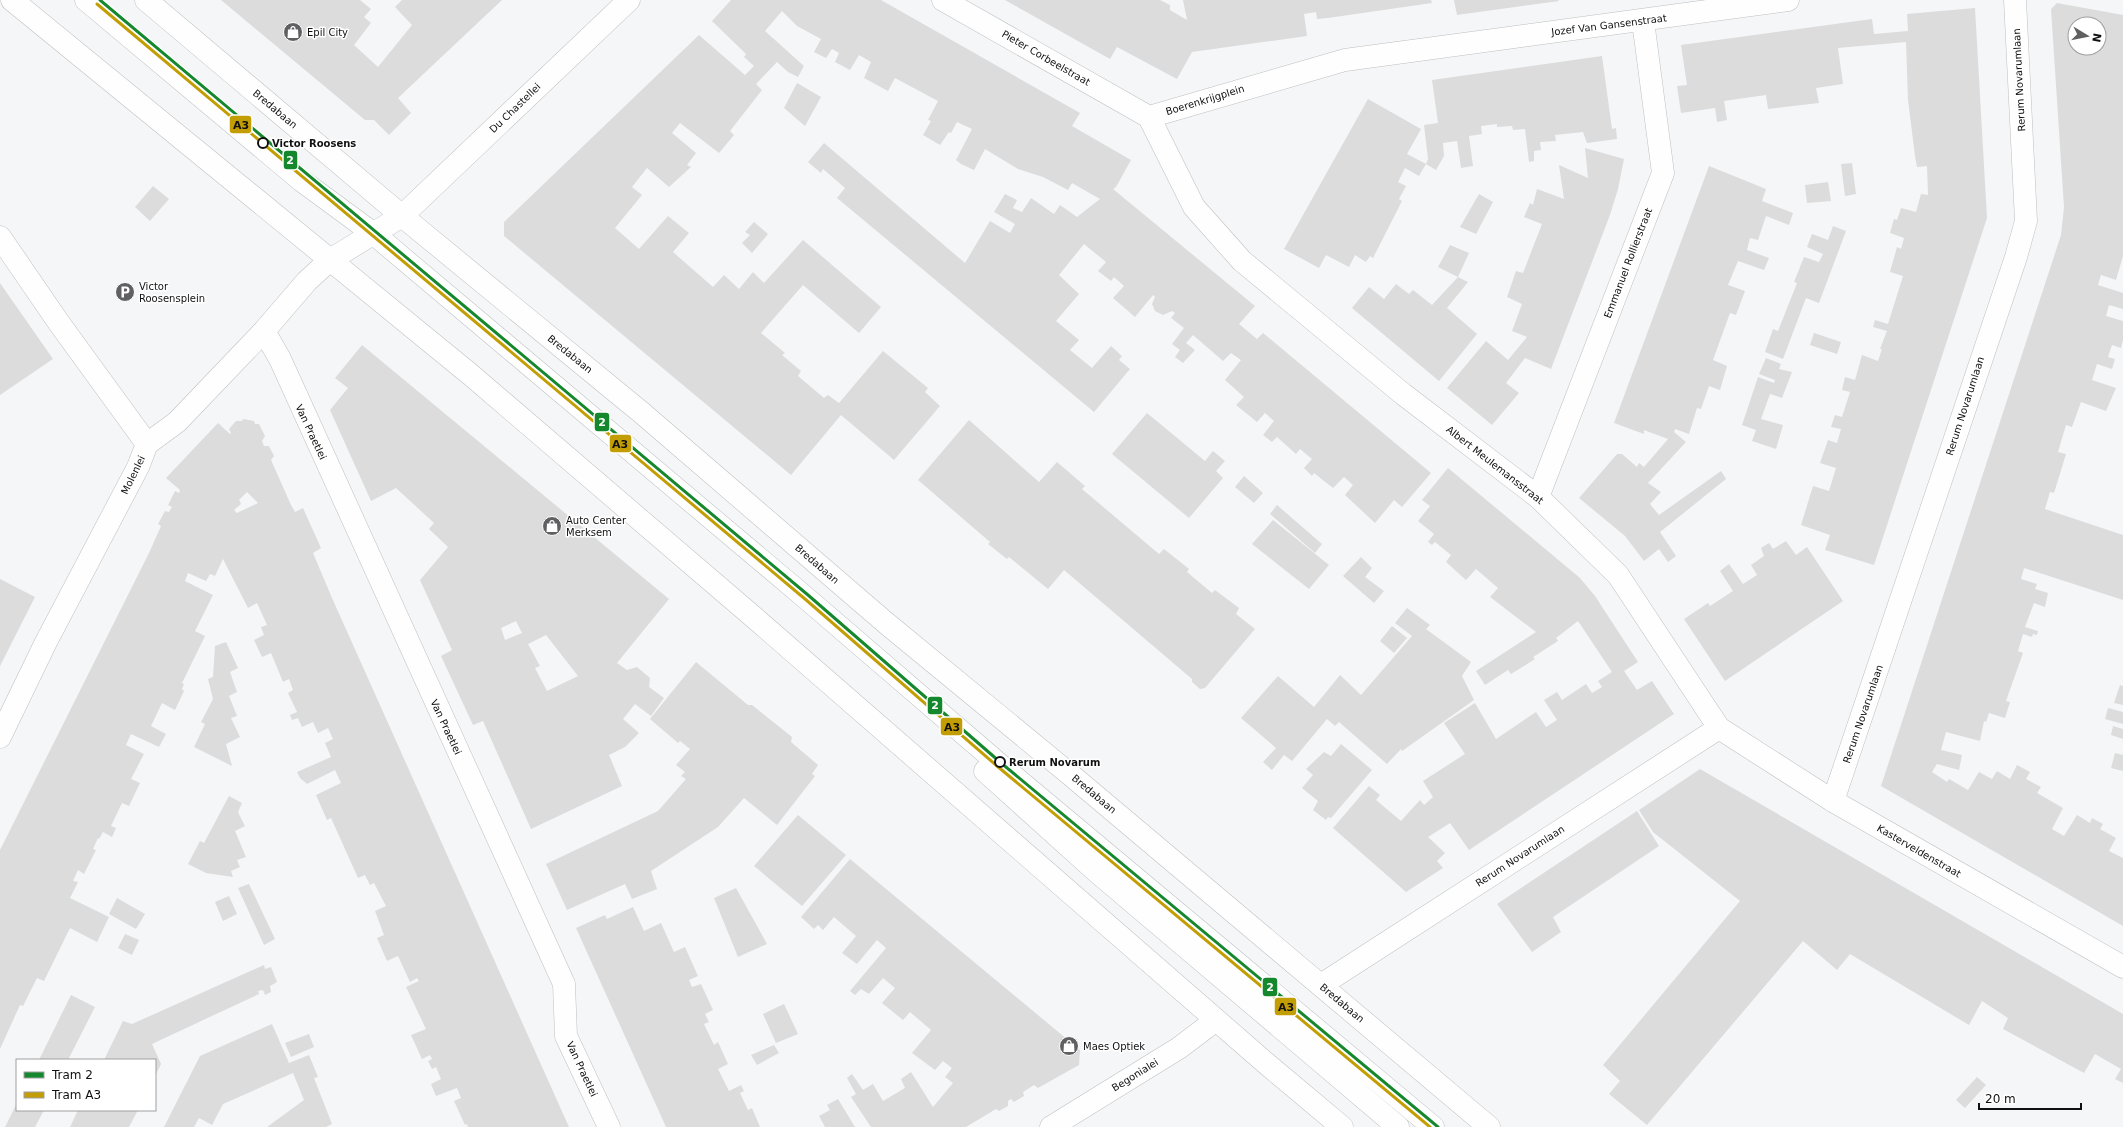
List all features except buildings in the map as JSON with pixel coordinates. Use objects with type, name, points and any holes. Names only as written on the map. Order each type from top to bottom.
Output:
[{"type":"street","points":[[12,0],[471,375],[757,620],[1216,1020],[1342,1127]]},
{"type":"street","points":[[86,0],[368,237],[798,607],[1096,871],[1398,1127]]},
{"type":"street","name":"Bredabaan","points":[[146,0],[402,216],[642,413],[886,623],[1072,776],[1489,1127]]},
{"type":"street","name":"Du Chastellei","points":[[368,237],[402,216],[629,0]]},
{"type":"street","name":"Pieter Corbeelstraat","points":[[943,0],[1149,117]]},
{"type":"street","name":"Jozef Van Gansenstraat","points":[[1429,47],[1643,21],[1788,0]]},
{"type":"street","name":"Rerum Novarumlaan","points":[[1832,801],[2016,257],[2026,221],[2015,0]]},
{"type":"street","name":"Emmanuel Rollierstraat","points":[[1538,497],[1663,173],[1643,21]]},
{"type":"street","name":"Boerenkrijgplein","points":[[1149,117],[1345,60],[1429,47]]},
{"type":"street","name":"Albert Meulemansstraat","points":[[1149,117],[1194,206],[1242,261],[1403,394],[1538,497],[1618,574],[1719,728]]},
{"type":"street","points":[[0,237],[59,324],[148,444]]},
{"type":"street","points":[[368,237],[806,598],[999,764],[1434,1127]]},
{"type":"street","name":"Molenlei","points":[[0,737],[46,642],[138,467],[148,444],[177,422],[264,331],[307,281],[330,260],[368,237]]},
{"type":"street","name":"Van Praetlei","points":[[264,331],[280,360],[564,984],[566,1036],[609,1127]]},
{"type":"street","name":"Rerum Novarumlaan","points":[[1321,985],[1719,728]]},
{"type":"street","name":"Kasterveldenstraat","points":[[1719,728],[1832,801],[2123,967]]},
{"type":"street","name":"Begonialei","points":[[1051,1127],[1179,1048],[1216,1020]]},
{"type":"tram line","name":"2","points":[[100,0],[808,595],[1000,762],[1438,1127]]},
{"type":"tram line","name":"A3","points":[[97,4],[805,599],[997,766],[1430,1127]]},
{"type":"place","name":"Epil City","points":[[293,32]]},
{"type":"place","name":"Victor Roosens","points":[[263,143]]},
{"type":"place","name":"Victor Roosensplein","points":[[125,292]]},
{"type":"place","name":"Auto Center Merksem","points":[[552,526]]},
{"type":"place","name":"Rerum Novarum","points":[[1000,762]]},
{"type":"place","name":"Maes Optiek","points":[[1069,1046]]}]
